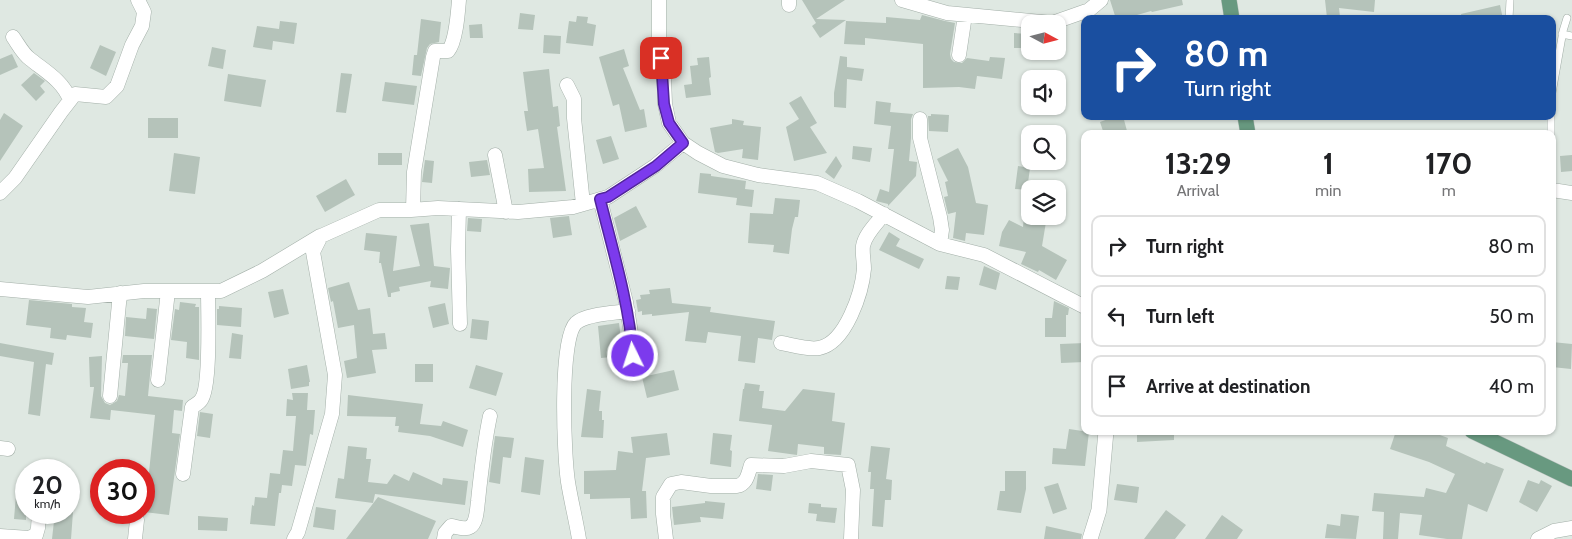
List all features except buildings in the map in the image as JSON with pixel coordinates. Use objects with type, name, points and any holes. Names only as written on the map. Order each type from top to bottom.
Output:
[{"type":"main road","points":[[1229,0],[1231,15]]},
{"type":"main road","points":[[1480,435],[1572,479]]},
{"type":"street","points":[[0,193],[15,178],[76,94],[106,97],[117,86],[132,45],[142,26],[144,12],[138,0]]},
{"type":"street","points":[[413,210],[414,172],[433,57],[435,51],[448,51],[451,48],[459,0]]},
{"type":"street","points":[[659,0],[659,40],[664,76],[664,104],[669,123],[683,143],[722,166],[758,175],[817,183],[858,201],[940,244],[984,255],[1081,305]]},
{"type":"street","points":[[906,1],[947,13],[1052,23],[1089,10],[1101,0]]},
{"type":"street","points":[[959,54],[965,15]]},
{"type":"street","points":[[13,38],[28,58],[45,69],[67,91],[70,100]]},
{"type":"street","points":[[567,86],[574,99],[574,118],[583,204]]},
{"type":"street","points":[[920,119],[920,138],[940,217],[942,230],[940,244]]},
{"type":"street","points":[[0,289],[88,297],[144,291],[221,291],[285,258],[321,236],[379,210],[438,208],[518,212],[573,207],[608,197],[656,166],[683,143]]},
{"type":"street","points":[[495,155],[506,212]]},
{"type":"street","points":[[1556,191],[1572,193]]},
{"type":"street","points":[[600,199],[628,311],[634,371]]},
{"type":"street","points":[[460,209],[458,249],[460,324]]},
{"type":"street","points":[[781,342],[821,348],[830,344],[841,332],[852,311],[859,291],[864,268],[863,246],[884,214]]},
{"type":"street","points":[[294,539],[298,532],[332,414],[335,375],[313,252],[321,236]]},
{"type":"street","points":[[158,380],[168,291]]},
{"type":"street","points":[[183,474],[192,407],[204,395],[208,343],[208,292]]},
{"type":"street","points":[[110,396],[120,293]]},
{"type":"street","points":[[579,539],[568,482],[565,444],[565,368],[569,334],[577,322],[585,318],[628,311]]},
{"type":"street","points":[[444,539],[445,533],[451,526],[464,528],[474,524],[477,511],[480,469],[490,416]]},
{"type":"street","points":[[1090,539],[1099,510],[1106,435]]},
{"type":"street","points":[[666,539],[663,497],[671,484],[681,482],[711,486],[737,486],[746,480],[751,465],[784,466],[811,461],[848,465],[853,490],[851,539]]},
{"type":"street","points":[[0,536],[28,538],[36,535],[38,524]]},
{"type":"street","points":[[135,539],[137,524]]},
{"type":"street","points":[[1538,539],[1554,530],[1572,528]]},
{"type":"lane","points":[[1509,15],[1510,0]]},
{"type":"lane","points":[[1556,69],[1562,34],[1568,18]]},
{"type":"lane","points":[[1562,34],[1572,36]]},
{"type":"route","points":[[633,356],[626,302],[600,199],[608,197],[656,166],[683,143],[669,123],[664,104],[664,76],[661,58]]}]
